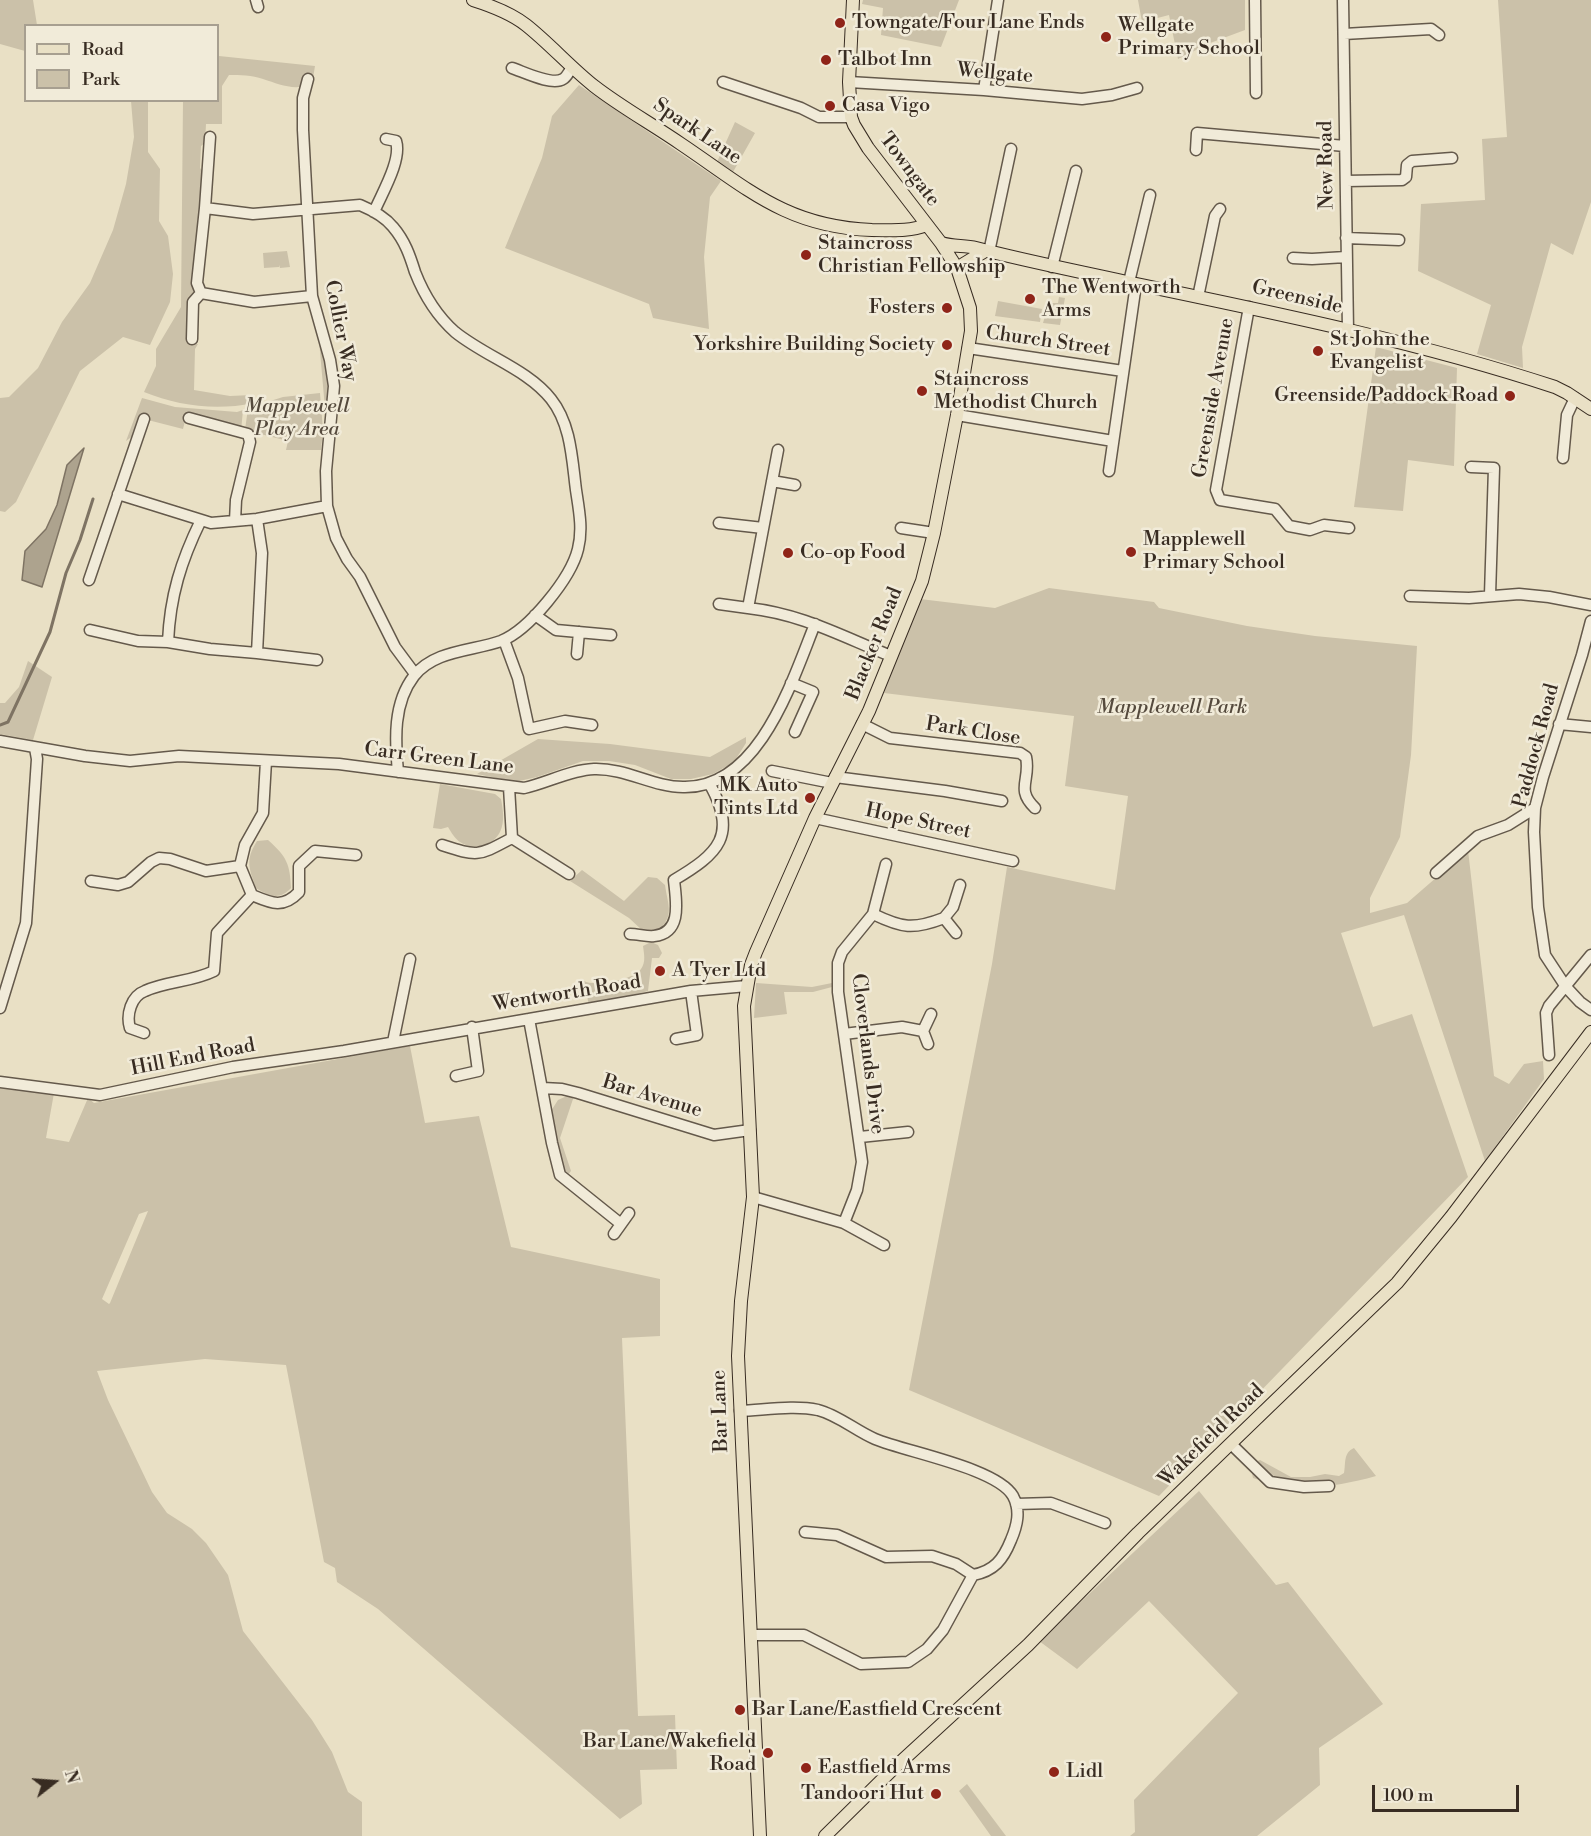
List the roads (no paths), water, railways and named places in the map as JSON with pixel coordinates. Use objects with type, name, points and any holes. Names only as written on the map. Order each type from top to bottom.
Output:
[{"type":"main road","name":"Spark Lane","points":[[473,0],[505,12],[526,24],[572,68],[608,96],[755,195],[792,215],[822,224],[856,229],[916,229],[926,225]]},
{"type":"main road","name":"Towngate","points":[[853,0],[849,82],[852,117],[868,148],[941,243]]},
{"type":"main road","name":"Greenside","points":[[941,243],[950,246],[973,247],[1052,267],[1249,307],[1348,330],[1555,387],[1591,409]]},
{"type":"main road","name":"Blacker Road","points":[[747,986],[756,952],[815,818],[862,724],[922,581],[934,533],[957,415],[972,322],[970,308],[957,268],[941,243]]},
{"type":"main road","points":[[957,268],[987,251]]},
{"type":"main road","name":"Bar Lane","points":[[747,986],[744,1006],[753,1197],[738,1332],[760,1836]]},
{"type":"main road","name":"Wakefield Road","points":[[825,1836],[893,1769],[1028,1645],[1138,1533],[1397,1283],[1451,1217],[1591,1032]]},
{"type":"street","points":[[984,90],[998,0]]},
{"type":"street","points":[[1255,0],[1256,93]]},
{"type":"street","name":"New Road","points":[[1343,0],[1348,330]]},
{"type":"street","points":[[1344,34],[1431,29],[1438,35]]},
{"type":"street","points":[[512,68],[556,81],[565,78],[572,68]]},
{"type":"street","name":"Collier Way","points":[[308,79],[303,98],[303,130],[312,296],[330,360],[334,386],[326,471],[327,506],[336,538],[360,577],[395,647],[415,674]]},
{"type":"street","points":[[723,82],[801,108],[819,117],[852,117]]},
{"type":"street","name":"Wellgate","points":[[849,82],[984,90],[1082,99],[1105,97],[1137,88]]},
{"type":"street","points":[[1197,150],[1197,133],[1345,146]]},
{"type":"street","points":[[201,293],[197,283],[210,137]]},
{"type":"street","points":[[374,212],[399,150],[396,141],[386,139]]},
{"type":"street","points":[[987,251],[1011,149]]},
{"type":"street","points":[[1346,180],[1402,180],[1406,177],[1407,165],[1412,161],[1452,158]]},
{"type":"street","points":[[1052,267],[1076,171]]},
{"type":"street","points":[[1109,471],[1133,283],[1150,195]]},
{"type":"street","points":[[205,208],[253,214],[360,205],[374,212],[393,226],[410,252],[416,274],[433,308],[477,349],[532,378],[552,400],[565,421],[581,527],[578,550],[568,572],[553,594],[521,629],[504,640],[437,658],[415,674],[405,691],[395,733],[398,772]]},
{"type":"street","points":[[1198,297],[1215,216],[1220,209]]},
{"type":"street","points":[[1346,238],[1399,240]]},
{"type":"street","points":[[1293,258],[1346,257]]},
{"type":"street","points":[[201,293],[254,302],[312,296]]},
{"type":"street","points":[[192,339],[193,302],[201,293]]},
{"type":"street","name":"Greenside Avenue","points":[[1249,307],[1216,490],[1220,500],[1275,509],[1289,526],[1310,530],[1324,525],[1349,528]]},
{"type":"street","name":"Church Street","points":[[968,348],[1123,371]]},
{"type":"street","points":[[1563,458],[1568,415],[1575,398]]},
{"type":"street","points":[[957,415],[1113,441]]},
{"type":"street","points":[[189,418],[248,434],[250,442],[237,500],[235,521]]},
{"type":"street","points":[[89,580],[144,419]]},
{"type":"street","points":[[748,608],[778,450]]},
{"type":"street","points":[[1471,467],[1494,468],[1490,595]]},
{"type":"street","points":[[772,481],[795,486]]},
{"type":"street","points":[[118,494],[211,523],[257,519],[327,506]]},
{"type":"street","points":[[257,519],[262,553],[257,653]]},
{"type":"street","points":[[168,642],[172,596],[184,554],[201,520]]},
{"type":"street","points":[[719,523],[763,528]]},
{"type":"street","points":[[901,528],[934,533]]},
{"type":"street","points":[[1410,596],[1469,598],[1490,595],[1529,595],[1591,605]]},
{"type":"street","points":[[719,604],[791,615],[891,656]]},
{"type":"street","points":[[535,615],[556,630],[611,635]]},
{"type":"street","name":"Paddock Road","points":[[1591,621],[1535,808],[1535,857],[1542,943],[1550,964],[1566,987],[1591,1010]]},
{"type":"street","name":"Carr Green Lane","points":[[0,741],[130,761],[179,756],[339,764],[509,787],[524,788],[543,784],[594,769],[627,773],[686,787],[709,783],[726,775],[738,766],[757,745],[791,683],[815,624]]},
{"type":"street","points":[[90,630],[138,641],[168,642],[210,649],[317,660]]},
{"type":"street","points":[[577,654],[579,632]]},
{"type":"street","points":[[504,640],[518,678],[529,729],[566,721],[591,725]]},
{"type":"street","points":[[791,683],[813,692],[795,732]]},
{"type":"street","name":"Park Close","points":[[862,724],[890,738],[1020,753],[1026,757],[1027,762],[1023,792],[1026,800],[1035,808]]},
{"type":"street","points":[[1559,724],[1591,727]]},
{"type":"street","points":[[0,1008],[26,923],[37,759],[35,748]]},
{"type":"street","points":[[266,761],[263,813],[245,845],[240,866],[252,895],[266,901],[281,903],[292,899],[299,892],[299,866],[315,851],[356,855]]},
{"type":"street","points":[[772,771],[833,780],[910,786],[1002,801]]},
{"type":"street","points":[[630,933],[653,936],[662,934],[670,928],[675,921],[677,911],[674,880],[704,862],[718,845],[723,825],[722,813],[709,783]]},
{"type":"street","points":[[509,787],[512,838]]},
{"type":"street","points":[[1436,873],[1478,836],[1508,825],[1535,808]]},
{"type":"street","name":"Hope Street","points":[[815,818],[1013,861]]},
{"type":"street","points":[[442,844],[470,854],[485,852],[512,838]]},
{"type":"street","points":[[512,838],[569,874]]},
{"type":"street","points":[[90,881],[118,885],[128,882],[159,858],[170,859],[206,871],[240,866]]},
{"type":"street","name":"Cloverlands Drive","points":[[844,1223],[861,1176],[862,1162],[838,992],[838,963],[842,952],[873,914],[886,864]]},
{"type":"street","points":[[873,914],[901,926],[930,924],[944,918],[953,907],[960,885]]},
{"type":"street","points":[[144,1033],[130,1028],[127,1019],[134,1000],[143,991],[203,977],[214,971],[217,933],[252,895]]},
{"type":"street","points":[[944,918],[956,933]]},
{"type":"street","points":[[1549,1055],[1546,1013],[1549,1006],[1591,956]]},
{"type":"street","points":[[393,1042],[410,959]]},
{"type":"street","name":"Wentworth Road","points":[[393,1042],[691,991],[747,986]]},
{"type":"street","points":[[676,1039],[697,1035],[691,991]]},
{"type":"street","points":[[927,1044],[923,1031],[931,1014]]},
{"type":"street","points":[[529,1019],[561,1175],[621,1224]]},
{"type":"street","points":[[456,1076],[478,1071],[472,1027]]},
{"type":"street","points":[[844,1034],[902,1027],[923,1031]]},
{"type":"street","name":"Hill End Road","points":[[0,1082],[100,1095],[234,1067],[393,1042]]},
{"type":"street","name":"Bar Avenue","points":[[543,1088],[556,1088],[578,1093],[714,1135],[750,1130]]},
{"type":"street","points":[[860,1137],[908,1132]]},
{"type":"street","points":[[753,1197],[844,1223],[884,1245]]},
{"type":"street","points":[[614,1234],[629,1213]]},
{"type":"street","points":[[740,1411],[799,1409],[820,1411],[874,1439],[961,1465],[999,1483],[1013,1496],[1018,1518],[1016,1528],[1000,1562],[984,1573],[973,1575],[956,1564],[932,1556],[886,1557],[837,1535],[805,1532]]},
{"type":"street","points":[[1231,1444],[1270,1482],[1329,1486]]},
{"type":"street","points":[[1016,1504],[1051,1503],[1105,1523]]},
{"type":"street","points":[[751,1635],[804,1635],[861,1664],[909,1662],[927,1649],[943,1630],[973,1575]]},
{"type":"waterway","points":[[0,725],[8,722],[50,632],[66,573],[80,540],[93,499]]},
{"type":"place","name":"Towngate/Four Lane Ends","points":[[840,23]]},
{"type":"place","name":"Wellgate Primary School","points":[[1106,37]]},
{"type":"place","name":"Talbot Inn","points":[[826,60]]},
{"type":"place","name":"Casa Vigo","points":[[830,106]]},
{"type":"place","name":"Staincross Christian Fellowship","points":[[806,255]]},
{"type":"place","name":"The Wentworth Arms","points":[[1030,299]]},
{"type":"place","name":"Fosters","points":[[947,308]]},
{"type":"place","name":"Yorkshire Building Society","points":[[947,345]]},
{"type":"place","name":"St John the Evangelist","points":[[1318,351]]},
{"type":"place","name":"Staincross Methodist Church","points":[[922,391]]},
{"type":"place","name":"Greenside/Paddock Road","points":[[1510,396]]},
{"type":"place","name":"Mapplewell Primary School","points":[[1131,552]]},
{"type":"place","name":"Co-op Food","points":[[788,553]]},
{"type":"place","name":"MK Auto Tints Ltd","points":[[810,798]]},
{"type":"place","name":"A Tyer Ltd","points":[[660,971]]},
{"type":"place","name":"Bar Lane/Eastfield Crescent","points":[[740,1710]]},
{"type":"place","name":"Bar Lane/Wakefield Road","points":[[768,1753]]},
{"type":"place","name":"Eastfield Arms","points":[[806,1768]]},
{"type":"place","name":"Lidl","points":[[1054,1772]]},
{"type":"place","name":"Tandoori Hut","points":[[936,1794]]},
{"type":"park label","name":"Mapplewell Play Area","points":[[297,418]]},
{"type":"park label","name":"Mapplewell Park","points":[[1172,708]]}]
